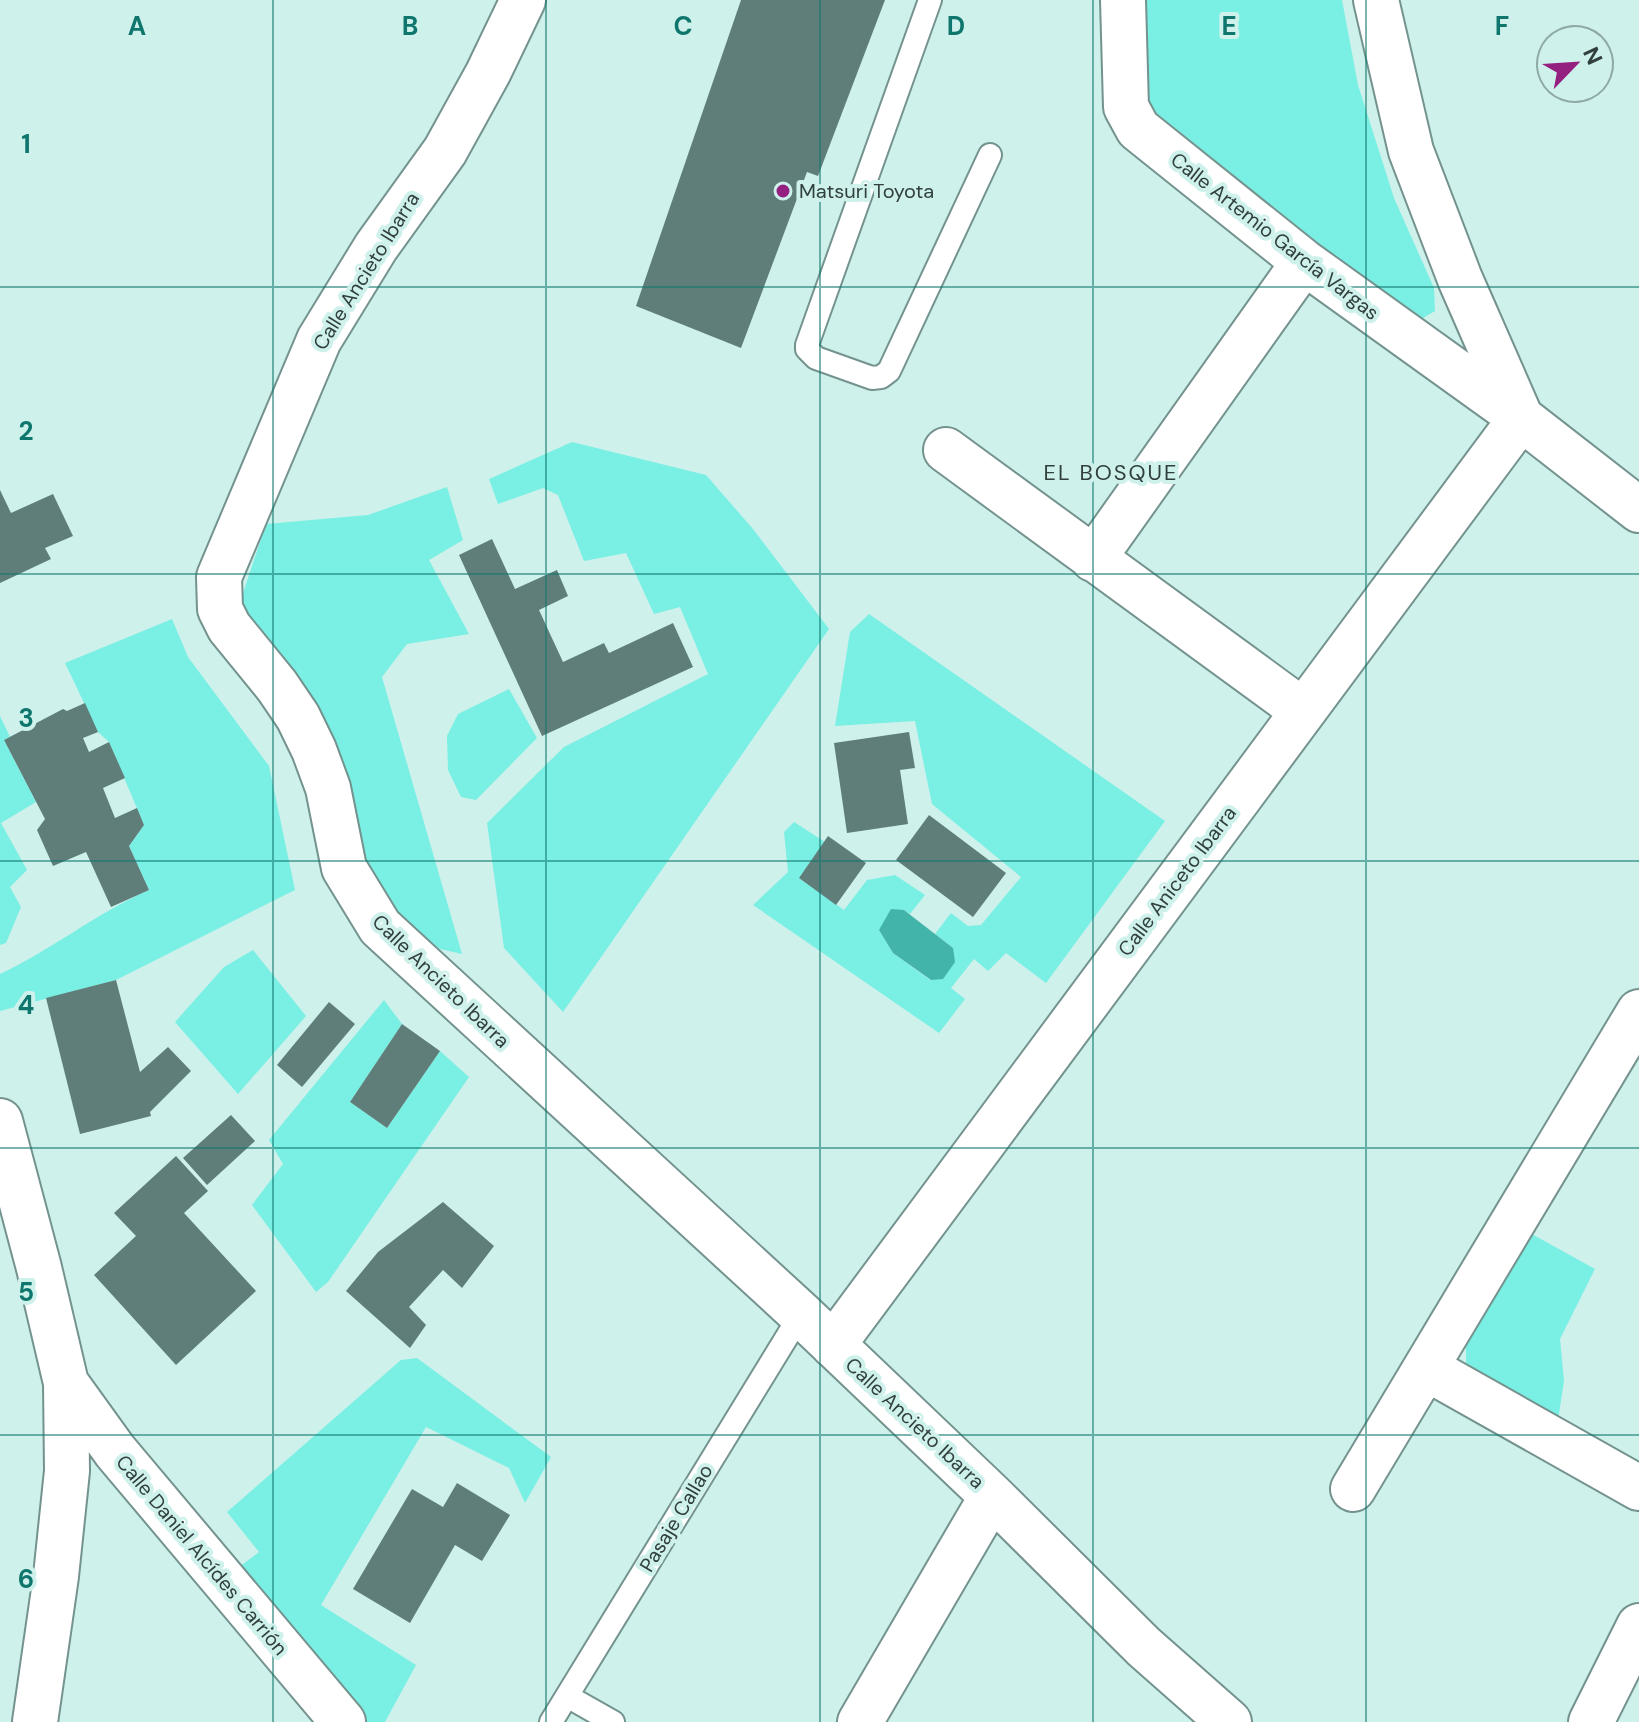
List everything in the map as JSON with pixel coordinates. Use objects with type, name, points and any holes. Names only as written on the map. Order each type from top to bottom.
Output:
[{"type":"street","name":"Calle Ancieto Ibarra","points":[[523,0],[488,73],[445,151],[376,247],[319,340],[219,577],[220,609],[229,627],[298,717],[328,788],[344,868],[380,927],[801,1314],[992,1496],[1144,1647],[1229,1722]]},
{"type":"street","name":"Calle Artemio García Vargas","points":[[1123,0],[1126,107],[1138,129],[1304,262],[1521,418],[1639,510]]},
{"type":"street","name":"Calle Artemio García Vargas","points":[[1376,0],[1411,151],[1460,279],[1521,418]]},
{"type":"street","points":[[1093,559],[1304,262]]},
{"type":"street","name":"Calle Aniceto Ibarra","points":[[833,1345],[1521,418]]},
{"type":"street","points":[[946,450],[1303,711]]},
{"type":"street","points":[[1353,1489],[1639,1012]]},
{"type":"street","name":"Calle Daniel Alcídes Carrión","points":[[0,1121],[66,1383],[67,1471],[35,1722]]},
{"type":"street","points":[[1426,1368],[1639,1488]]},
{"type":"street","name":"Calle Daniel Alcídes Carrión","points":[[66,1383],[115,1451],[343,1722]]},
{"type":"street","points":[[860,1722],[992,1496]]},
{"type":"street","points":[[1591,1722],[1639,1626]]},
{"type":"lane","points":[[930,0],[807,345],[816,358],[872,378],[881,377],[889,371],[990,155]]},
{"type":"lane","name":"Pasaje Callao","points":[[551,1722],[801,1314]]},
{"type":"lane","points":[[567,1696],[613,1722]]},
{"type":"shaded area","points":[[1139,0],[1342,0],[1358,85],[1394,198],[1434,288],[1435,311],[1423,318],[1413,319],[1150,108],[1137,88]]},
{"type":"shaded area","points":[[572,442],[706,475],[753,529],[829,629],[563,1012],[504,948],[487,823],[564,747],[708,674],[680,607],[654,614],[626,553],[584,561],[558,495],[543,488],[498,504],[489,479]]},
{"type":"shaded area","points":[[447,487],[463,540],[429,560],[469,634],[407,644],[382,677],[462,954],[440,949],[363,889],[239,605],[266,524],[368,515]]},
{"type":"shaded area","points":[[869,614],[1165,821],[1046,983],[1006,953],[988,971],[974,959],[951,988],[965,999],[939,1033],[753,905],[788,872],[784,832],[794,822],[825,842],[799,878],[844,910],[867,880],[895,875],[925,895],[910,914],[904,910],[879,930],[893,953],[930,980],[953,948],[935,934],[951,913],[968,926],[981,925],[1021,877],[932,804],[915,721],[835,726],[850,632]]},
{"type":"shaded area","points":[[172,619],[188,657],[269,766],[295,890],[116,980],[0,1011],[0,974],[149,890],[129,846],[144,825],[109,742],[98,732],[65,663]]},
{"type":"shaded area","points":[[509,689],[537,738],[476,800],[461,797],[448,770],[447,736],[458,714]]},
{"type":"shaded area","points":[[0,716],[10,737],[4,740],[36,802],[1,823],[27,870],[10,887],[21,907],[6,943],[0,945]]},
{"type":"shaded area","points":[[891,909],[904,910],[953,948],[955,962],[943,979],[931,980],[893,953],[879,930]]},
{"type":"shaded area","points":[[253,950],[306,1016],[238,1094],[175,1022],[224,967]]},
{"type":"shaded area","points":[[384,1000],[402,1024],[350,1102],[387,1128],[440,1051],[469,1077],[328,1282],[316,1292],[252,1205],[283,1164],[269,1140]]},
{"type":"shaded area","points":[[1530,1233],[1595,1269],[1560,1339],[1564,1381],[1558,1420],[1466,1369],[1466,1338]]},
{"type":"shaded area","points":[[417,1358],[551,1457],[525,1503],[509,1468],[426,1427],[321,1605],[416,1665],[385,1722],[357,1722],[230,1574],[259,1552],[227,1512],[401,1360]]},
{"type":"building","points":[[741,0],[885,0],[818,176],[807,172],[741,348],[636,306]]},
{"type":"building","points":[[0,490],[11,513],[53,494],[73,536],[45,548],[51,559],[0,583]]},
{"type":"building","points":[[492,539],[515,589],[557,570],[568,596],[539,610],[563,662],[604,643],[609,653],[673,623],[693,667],[542,736],[459,555]]},
{"type":"building","points":[[85,703],[98,732],[83,738],[89,752],[109,742],[125,778],[103,788],[115,818],[137,808],[144,825],[129,846],[149,890],[111,907],[86,852],[53,866],[37,830],[45,819],[4,740],[63,709],[67,711]]},
{"type":"building","points":[[909,732],[915,768],[900,770],[908,824],[847,833],[834,743]]},
{"type":"building","points":[[929,815],[1006,873],[973,917],[896,860]]},
{"type":"building","points":[[828,836],[866,863],[836,905],[799,878]]},
{"type":"building","points":[[116,980],[140,1072],[168,1047],[191,1071],[150,1112],[151,1116],[80,1134],[46,998]]},
{"type":"building","points":[[329,1002],[355,1024],[302,1087],[277,1065]]},
{"type":"building","points":[[402,1024],[440,1051],[387,1128],[350,1102]]},
{"type":"building","points":[[231,1115],[255,1141],[207,1185],[183,1158]]},
{"type":"building","points":[[176,1156],[208,1191],[184,1213],[256,1291],[176,1365],[94,1275],[136,1236],[114,1213]]},
{"type":"building","points":[[443,1202],[494,1246],[462,1288],[443,1270],[409,1307],[426,1325],[410,1348],[346,1291],[378,1252]]},
{"type":"building","points":[[457,1483],[510,1515],[482,1561],[455,1545],[410,1623],[353,1589],[412,1489],[443,1507]]},
{"type":"place","name":"Matsuri Toyota","points":[[783,191]]},
{"type":"district","name":"EL BOSQUE","points":[[1111,472]]}]
